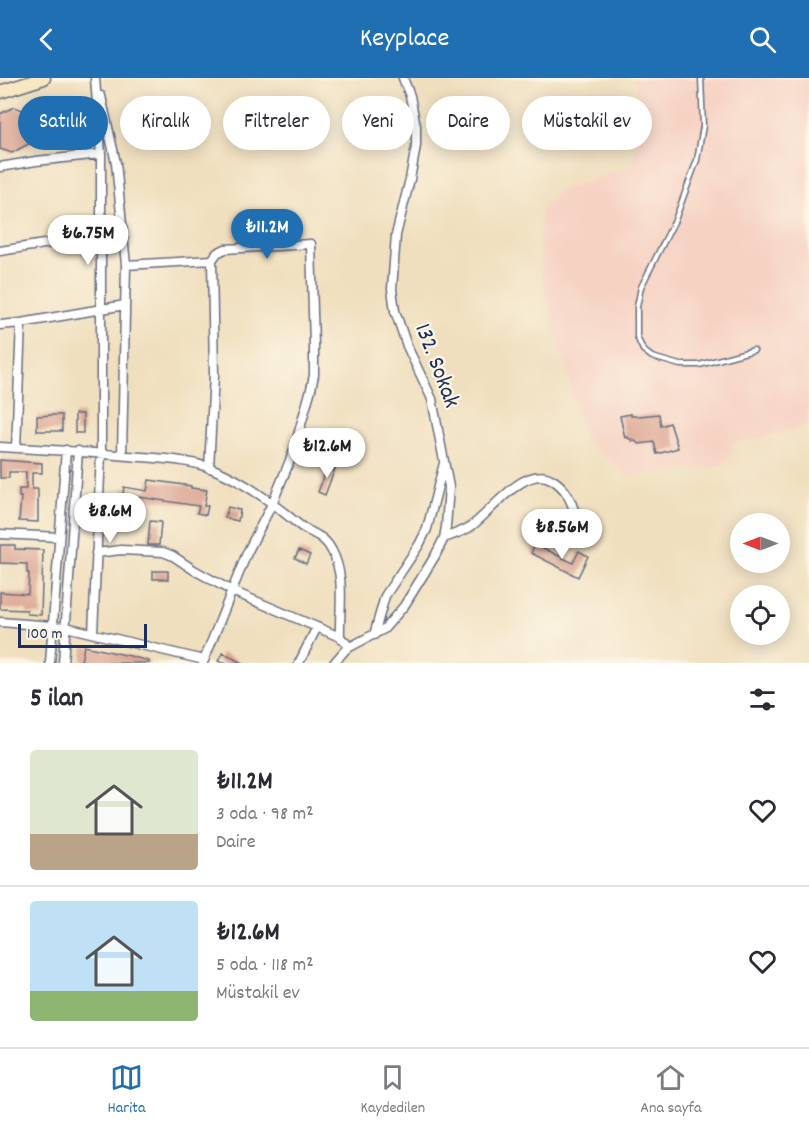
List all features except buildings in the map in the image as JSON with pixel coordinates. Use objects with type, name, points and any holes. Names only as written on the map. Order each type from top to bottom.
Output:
[{"type":"main road","points":[[0,92],[44,78]]},
{"type":"street","points":[[93,633],[100,453],[101,309],[101,154],[96,78]]},
{"type":"street","points":[[96,78],[116,163],[126,265],[122,455]]},
{"type":"street","name":"132. Sokak","points":[[334,663],[350,647],[384,629],[404,606],[444,538],[449,507],[445,458],[432,399],[406,346],[395,311],[392,289],[396,235],[416,146],[416,126],[410,96],[403,78]]},
{"type":"street","points":[[0,167],[36,160],[101,154]]},
{"type":"street","points":[[0,251],[101,235]]},
{"type":"street","points":[[0,622],[66,627],[204,662],[247,553],[272,504],[293,453],[314,375],[311,244],[225,249],[217,253],[212,260],[214,375],[209,468]]},
{"type":"street","points":[[126,265],[212,260]]},
{"type":"street","points":[[0,325],[125,305]]},
{"type":"street","points":[[16,448],[21,323]]},
{"type":"street","points":[[0,447],[163,458],[209,468],[242,484],[304,528],[319,534],[333,552],[341,590],[340,637]]},
{"type":"street","points":[[50,663],[66,450]]},
{"type":"street","points":[[63,663],[78,451]]},
{"type":"street","points":[[374,635],[385,596],[427,529],[445,458]]},
{"type":"street","points":[[444,538],[468,528],[516,484],[531,477],[548,477],[562,486],[569,495],[574,510],[561,533]]},
{"type":"street","points":[[0,534],[59,537]]},
{"type":"street","points":[[96,553],[134,550],[163,552],[232,591],[340,637],[350,647]]},
{"type":"street","points":[[299,663],[317,627]]},
{"type":"lane","points":[[701,78],[703,126],[697,160],[675,220],[641,287],[637,307],[637,337],[643,350],[652,357],[687,366],[699,365],[754,350]]},
{"type":"shaded area","points":[[634,78],[809,78],[809,424],[791,431],[735,443],[724,466],[627,476],[585,440],[544,289],[539,245],[541,208],[560,191],[631,166],[635,150],[652,150],[652,96],[637,96]]}]
